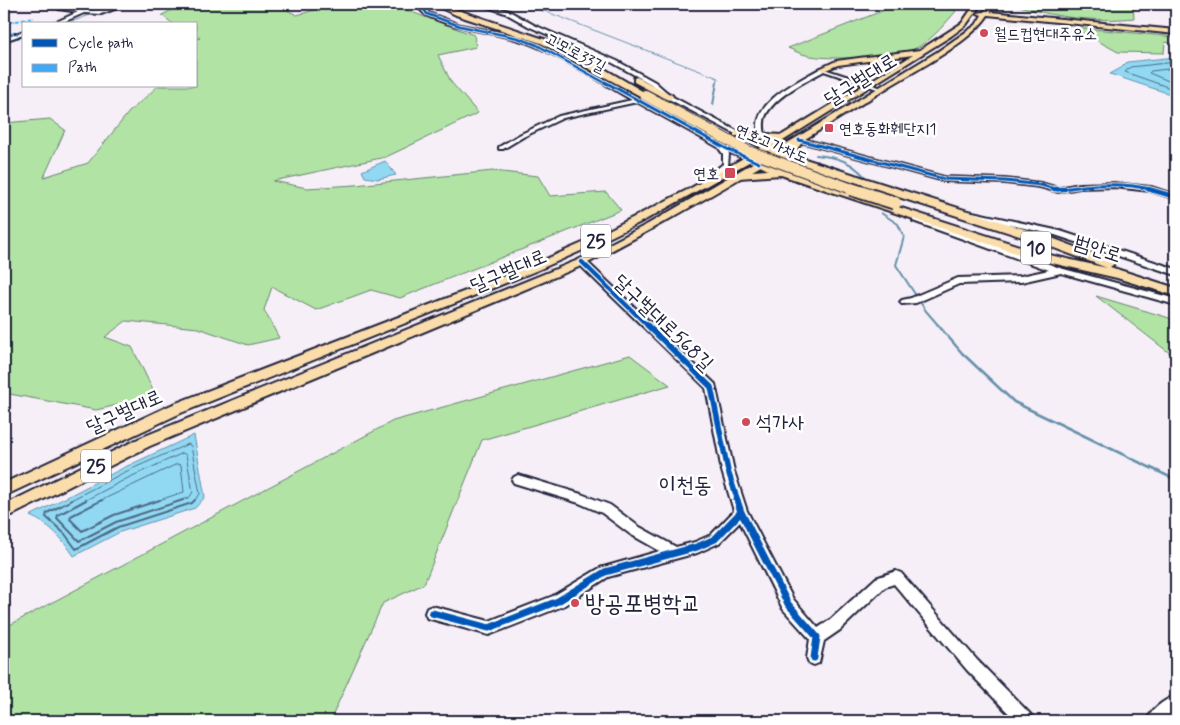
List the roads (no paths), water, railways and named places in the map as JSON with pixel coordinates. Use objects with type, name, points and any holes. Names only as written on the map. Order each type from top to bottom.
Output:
[{"type":"highway","name":"10","points":[[435,4],[468,17],[511,30],[572,55],[645,96]]},
{"type":"highway","name":"10","points":[[472,8],[499,17],[578,54],[645,96]]},
{"type":"highway","points":[[511,30],[537,45]]},
{"type":"highway","points":[[531,32],[541,34],[585,52],[669,97]]},
{"type":"highway","name":"연호고가차도","points":[[645,96],[752,153],[808,175],[897,201]]},
{"type":"highway","points":[[799,140],[792,149],[793,154],[800,162]]},
{"type":"highway","points":[[766,148],[800,162],[1045,240],[1118,271]]},
{"type":"highway","points":[[754,161],[786,174],[1038,256],[1118,271]]},
{"type":"highway","points":[[739,175],[786,174]]},
{"type":"highway","name":"범안로","points":[[897,201],[1118,271],[1176,292]]},
{"type":"highway","name":"범안로","points":[[1118,271],[1176,286]]},
{"type":"main road","name":"달구벌대로","points":[[4,490],[176,409],[581,248],[641,219],[695,189],[754,161],[777,153],[946,48],[978,24],[997,5]]},
{"type":"main road","points":[[997,5],[1019,14],[1045,20]]},
{"type":"main road","name":"달구벌대로","points":[[4,512],[145,442],[582,262],[652,226],[739,175],[766,148],[923,52],[964,24],[976,8]]},
{"type":"main road","points":[[976,8],[986,14],[1176,32]]},
{"type":"main road","points":[[978,24],[992,19],[1004,18],[1034,21],[1045,20]]},
{"type":"main road","points":[[823,69],[836,63],[923,52]]},
{"type":"main road","points":[[734,133],[783,138]]},
{"type":"street","points":[[59,22],[100,4]]},
{"type":"street","points":[[58,8],[99,13],[126,4]]},
{"type":"street","name":"고모로33길","points":[[417,4],[421,5],[427,14],[460,26],[518,38],[537,45],[604,80],[645,96],[665,114],[716,143],[754,161]]},
{"type":"street","points":[[481,4],[507,12],[532,26],[615,62],[652,83],[669,97],[734,133],[766,148]]},
{"type":"street","points":[[4,40],[22,34]]},
{"type":"street","points":[[524,49],[537,45]]},
{"type":"street","points":[[823,69],[882,89]]},
{"type":"street","name":"달구벌대로","points":[[762,136],[761,123],[764,110],[823,69]]},
{"type":"street","points":[[501,148],[521,136],[562,117],[645,96]]},
{"type":"street","points":[[688,127],[721,126]]},
{"type":"street","points":[[716,143],[730,141],[734,133]]},
{"type":"street","points":[[799,140],[944,179],[1005,181],[1041,185],[1058,190],[1080,186],[1114,185],[1151,189],[1176,197]]},
{"type":"street","points":[[695,189],[726,165],[726,154],[716,143]]},
{"type":"street","points":[[871,202],[1002,251],[1061,270],[1176,302]]},
{"type":"street","points":[[931,204],[1057,234],[1176,272]]},
{"type":"street","name":"달구벌대로568길","points":[[582,262],[710,388],[728,471],[741,512],[788,604],[817,637]]},
{"type":"street","points":[[909,301],[958,281],[1021,278],[1061,270]]},
{"type":"street","points":[[518,480],[581,499],[606,509],[634,530],[674,552]]},
{"type":"street","points":[[432,613],[489,628],[558,600],[604,572],[696,547],[715,539],[741,512]]},
{"type":"street","points":[[814,658],[817,637],[835,625],[881,582],[896,577],[972,665],[1027,721]]},
{"type":"street","points":[[1155,721],[1167,707],[1176,703]]},
{"type":"water","points":[[1176,57],[1176,96],[1110,74],[1127,62]]},
{"type":"water","points":[[385,161],[396,175],[378,179],[365,177],[362,171]]},
{"type":"water","points":[[194,435],[205,497],[195,508],[120,532],[74,556],[55,533],[30,516],[123,468]]},
{"type":"waterway","points":[[519,4],[547,12],[718,78],[717,84]]},
{"type":"waterway","points":[[71,22],[90,15]]},
{"type":"waterway","points":[[4,41],[22,37]]},
{"type":"waterway","points":[[713,105],[717,82]]},
{"type":"waterway","points":[[816,155],[843,161],[854,167],[865,177]]},
{"type":"waterway","points":[[881,213],[898,224],[904,237],[896,265],[926,311],[939,326]]},
{"type":"waterway","points":[[938,325],[962,353],[1014,402],[1176,480]]},
{"type":"place","name":"월드컵현대주유소","points":[[984,33]]},
{"type":"place","name":"연호동화훼단지1","points":[[829,128]]},
{"type":"place","name":"연호","points":[[730,173]]},
{"type":"place","name":"석가사","points":[[746,422]]},
{"type":"place","name":"방공포병학교","points":[[575,603]]},
{"type":"district","name":"이천동","points":[[685,484]]}]
